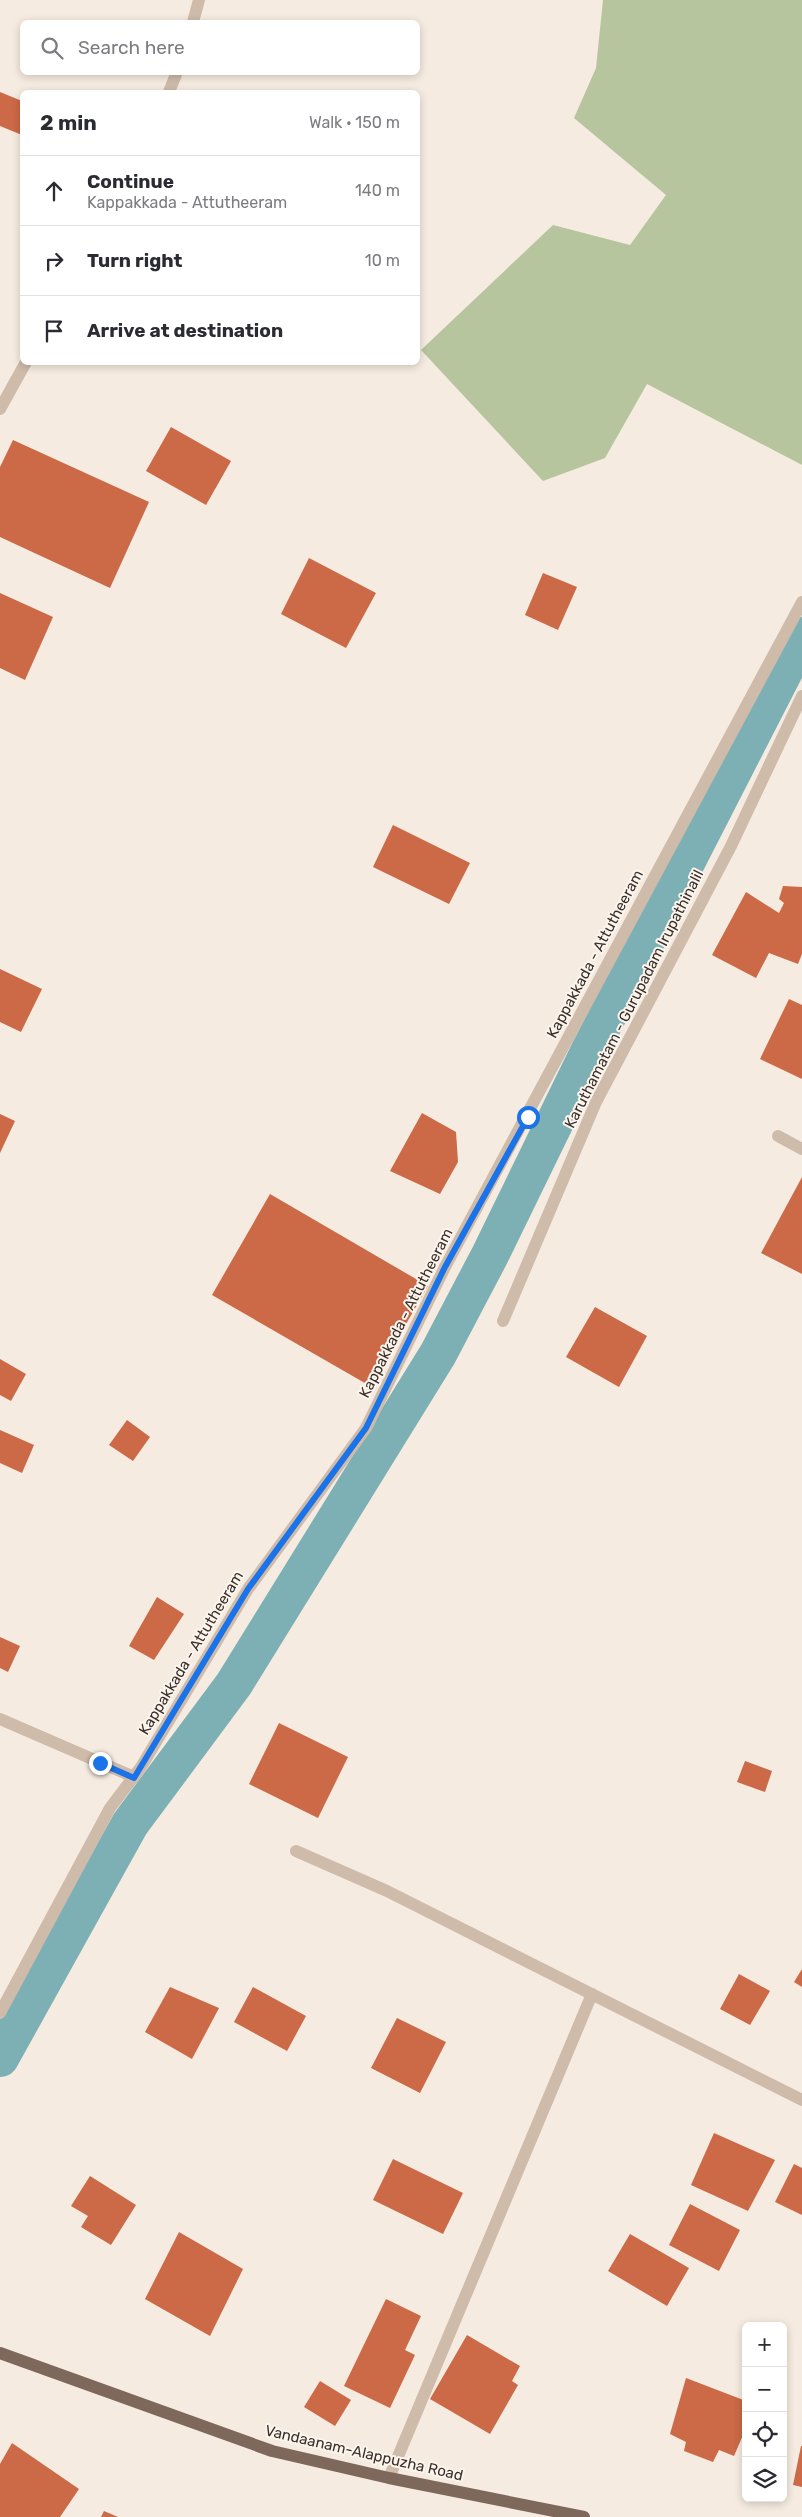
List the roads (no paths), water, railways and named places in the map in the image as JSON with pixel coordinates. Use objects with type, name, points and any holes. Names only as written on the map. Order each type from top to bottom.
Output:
[{"type":"main road","name":"Vandaanam-Alappuzha Road","points":[[0,2353],[272,2450],[389,2478],[584,2517]]},
{"type":"street","points":[[194,20],[199,0]]},
{"type":"street","points":[[170,90],[176,75]]},
{"type":"street","points":[[0,409],[24,365]]},
{"type":"street","name":"Kappakkada - Attutheeram","points":[[0,2013],[110,1808],[134,1778],[248,1589],[366,1428],[445,1267],[802,602]]},
{"type":"street","name":"Karuthamatam - Gurupadam Irupathinalil","points":[[503,1321],[596,1102],[731,846],[802,696]]},
{"type":"street","points":[[778,1136],[802,1149]]},
{"type":"street","points":[[0,1719],[134,1778]]},
{"type":"street","points":[[296,1852],[387,1891],[802,2100]]},
{"type":"street","points":[[389,2478],[592,1994]]},
{"type":"waterway","points":[[0,2058],[130,1824],[234,1684],[438,1354],[490,1255],[589,1052],[802,636]]}]
